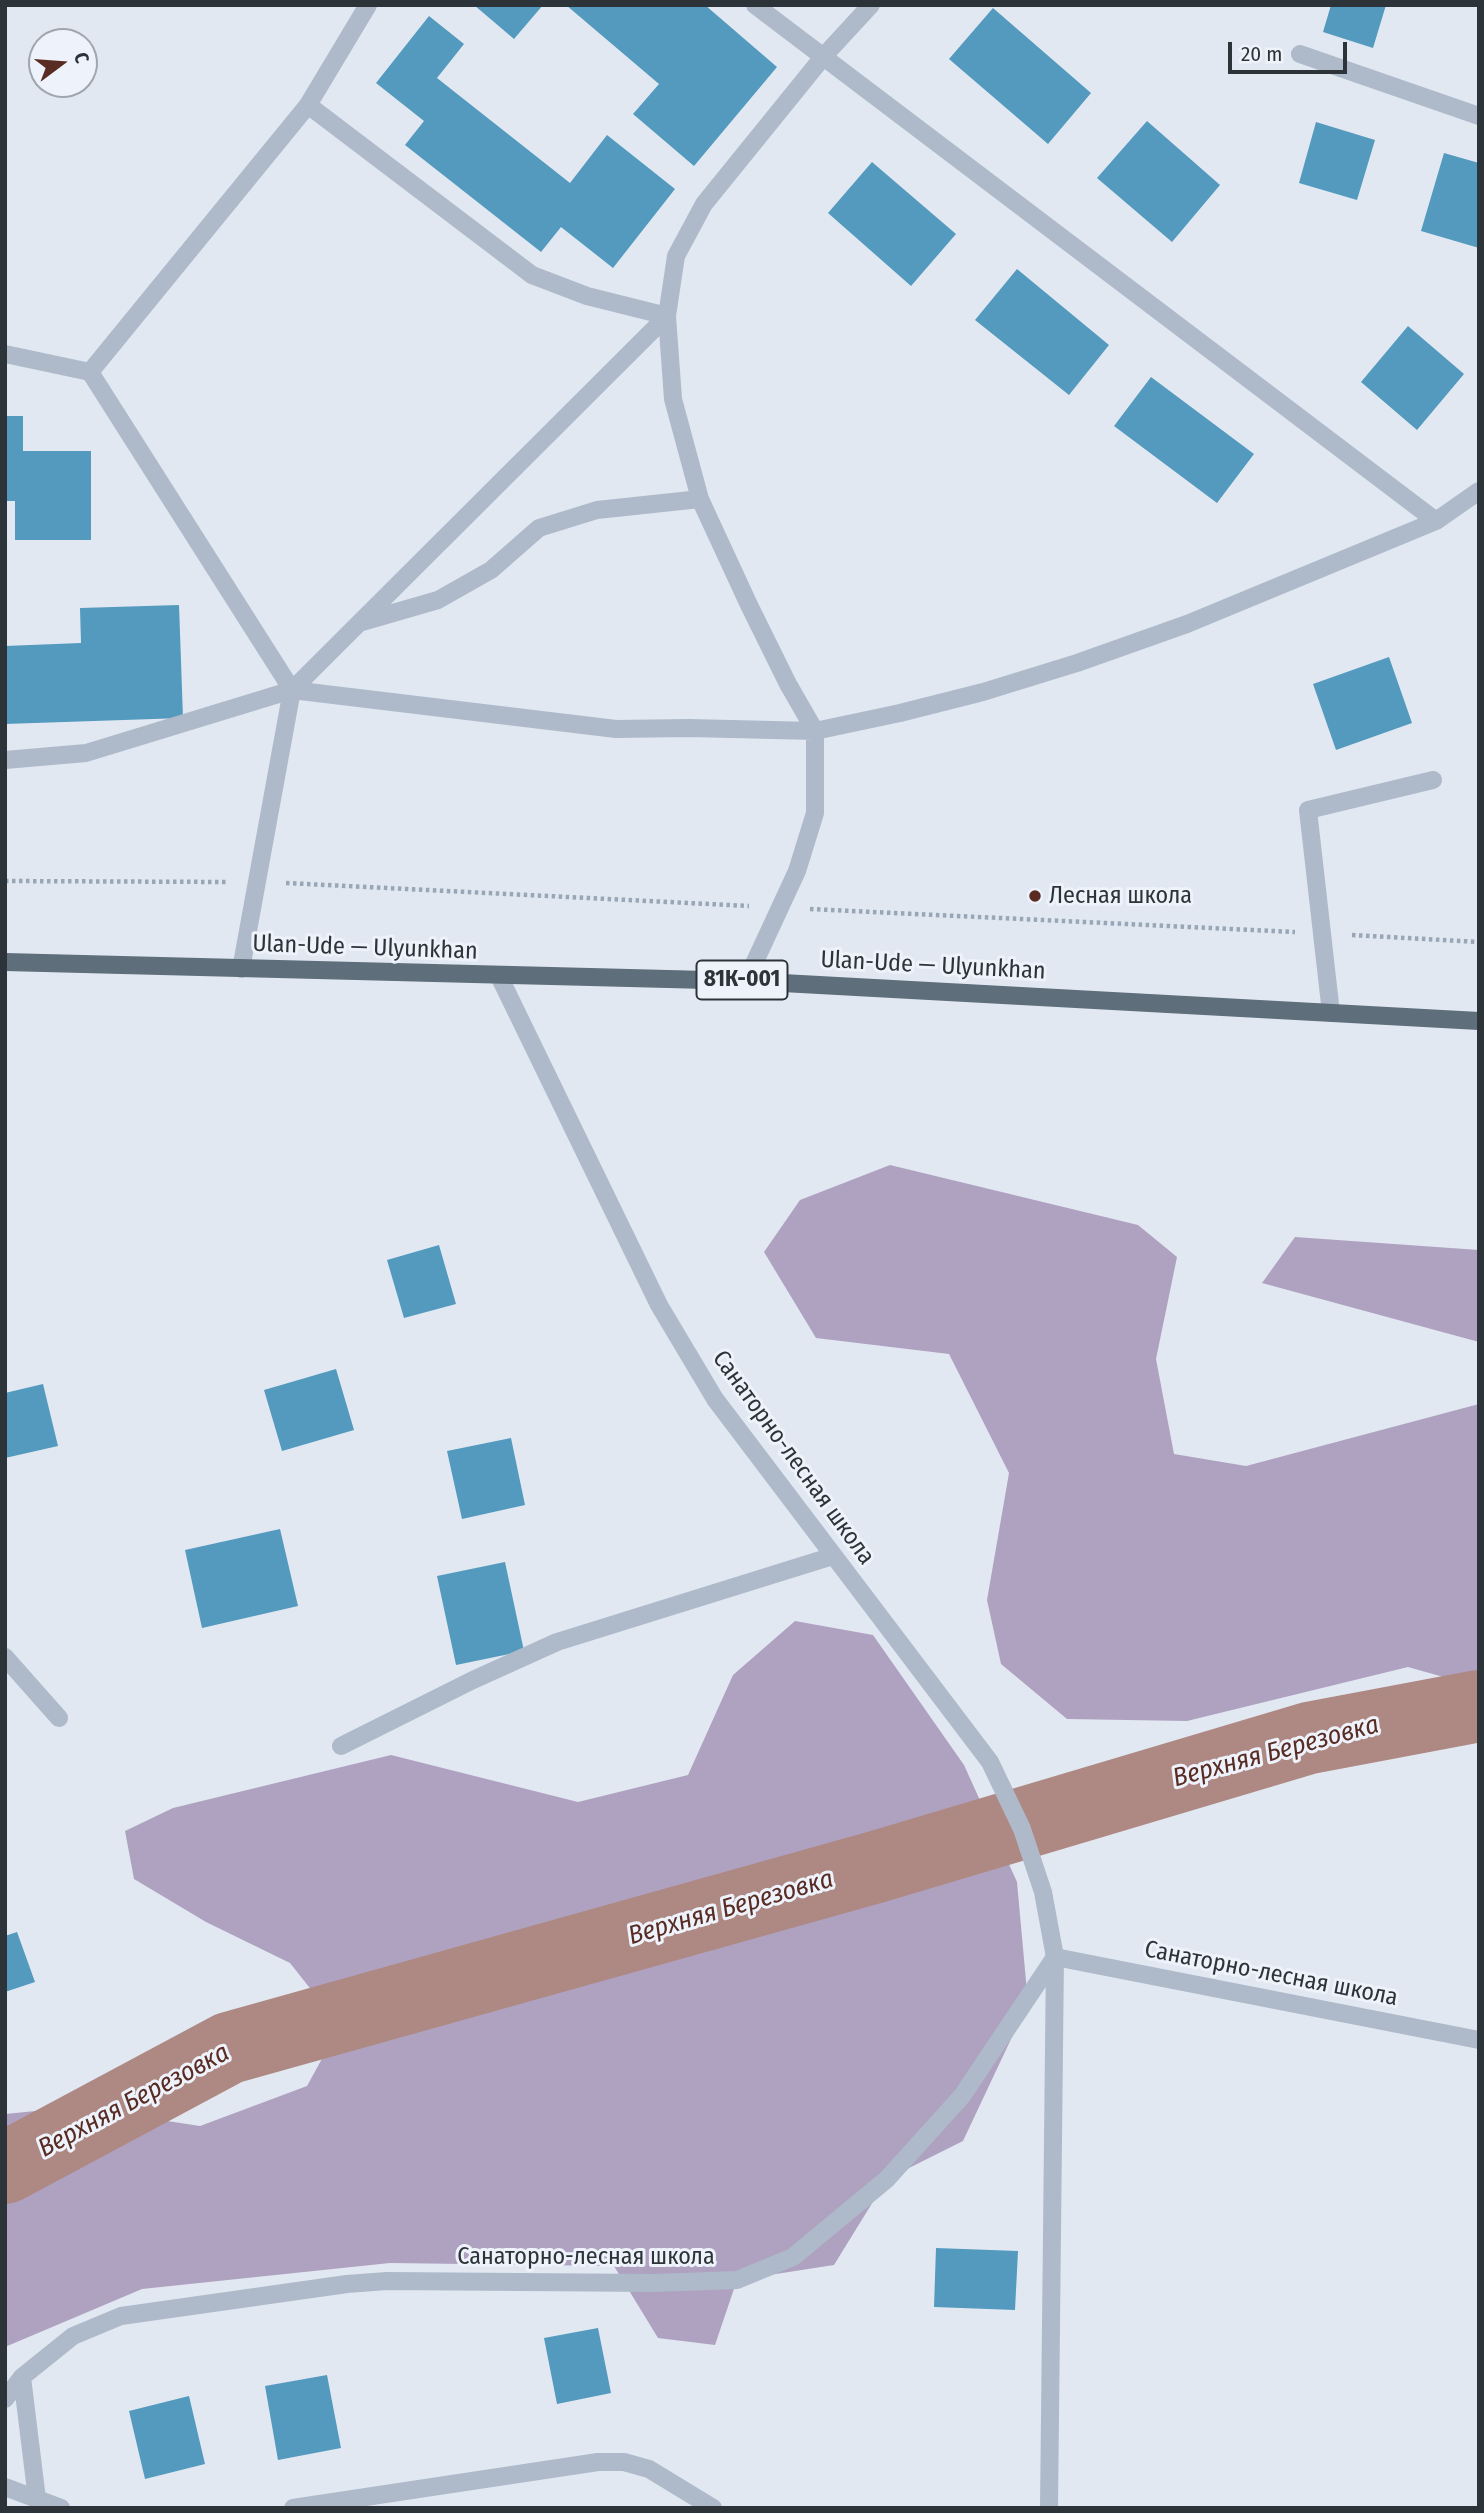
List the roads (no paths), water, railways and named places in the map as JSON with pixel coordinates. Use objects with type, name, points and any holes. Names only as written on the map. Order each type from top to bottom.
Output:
[{"type":"main road","name":"Ulan-Ude — Ulyunkhan","points":[[5,962],[746,981],[1479,1021]]},
{"type":"street","points":[[90,372],[309,105],[368,5]]},
{"type":"street","points":[[755,5],[1436,521]]},
{"type":"street","points":[[746,981],[797,871],[816,813],[815,731],[788,684],[700,499],[673,399],[667,316],[676,256],[704,204],[823,57],[871,5]]},
{"type":"street","points":[[1300,54],[1479,116]]},
{"type":"street","points":[[309,105],[532,275],[587,296],[667,316]]},
{"type":"street","points":[[241,969],[292,690],[667,316]]},
{"type":"street","points":[[5,354],[90,372],[292,690]]},
{"type":"street","points":[[5,760],[86,753],[292,690],[616,729],[815,731],[971,695],[1077,663],[1187,624],[1436,521],[1479,491]]},
{"type":"street","points":[[360,622],[438,600],[491,570],[540,528],[597,510],[700,499]]},
{"type":"street","points":[[1331,1013],[1308,810],[1433,780]]},
{"type":"street","name":"Санаторно-лесная школа","points":[[5,2399],[22,2377],[73,2336],[121,2316],[347,2284],[387,2281],[654,2283],[737,2280],[793,2257],[887,2179],[962,2096],[1055,1957],[1043,1892],[1022,1829],[990,1762],[715,1399],[659,1305],[499,976]]},
{"type":"street","points":[[341,1746],[473,1680],[557,1642],[833,1556]]},
{"type":"street","points":[[5,1657],[59,1718]]},
{"type":"street","points":[[1049,2508],[1055,1957]]},
{"type":"street","name":"Санаторно-лесная школа","points":[[1055,1957],[1479,2040]]},
{"type":"street","points":[[22,2377],[37,2499]]},
{"type":"street","points":[[293,2508],[598,2462],[624,2462],[649,2469],[713,2508]]},
{"type":"street","points":[[5,2487],[61,2508]]},
{"type":"waterway","name":"Верхняя Березовка","points":[[5,2168],[229,2048],[876,1867],[1309,1738],[1479,1706]]},
{"type":"place","name":"Лесная школа","points":[[1035,896]]}]
